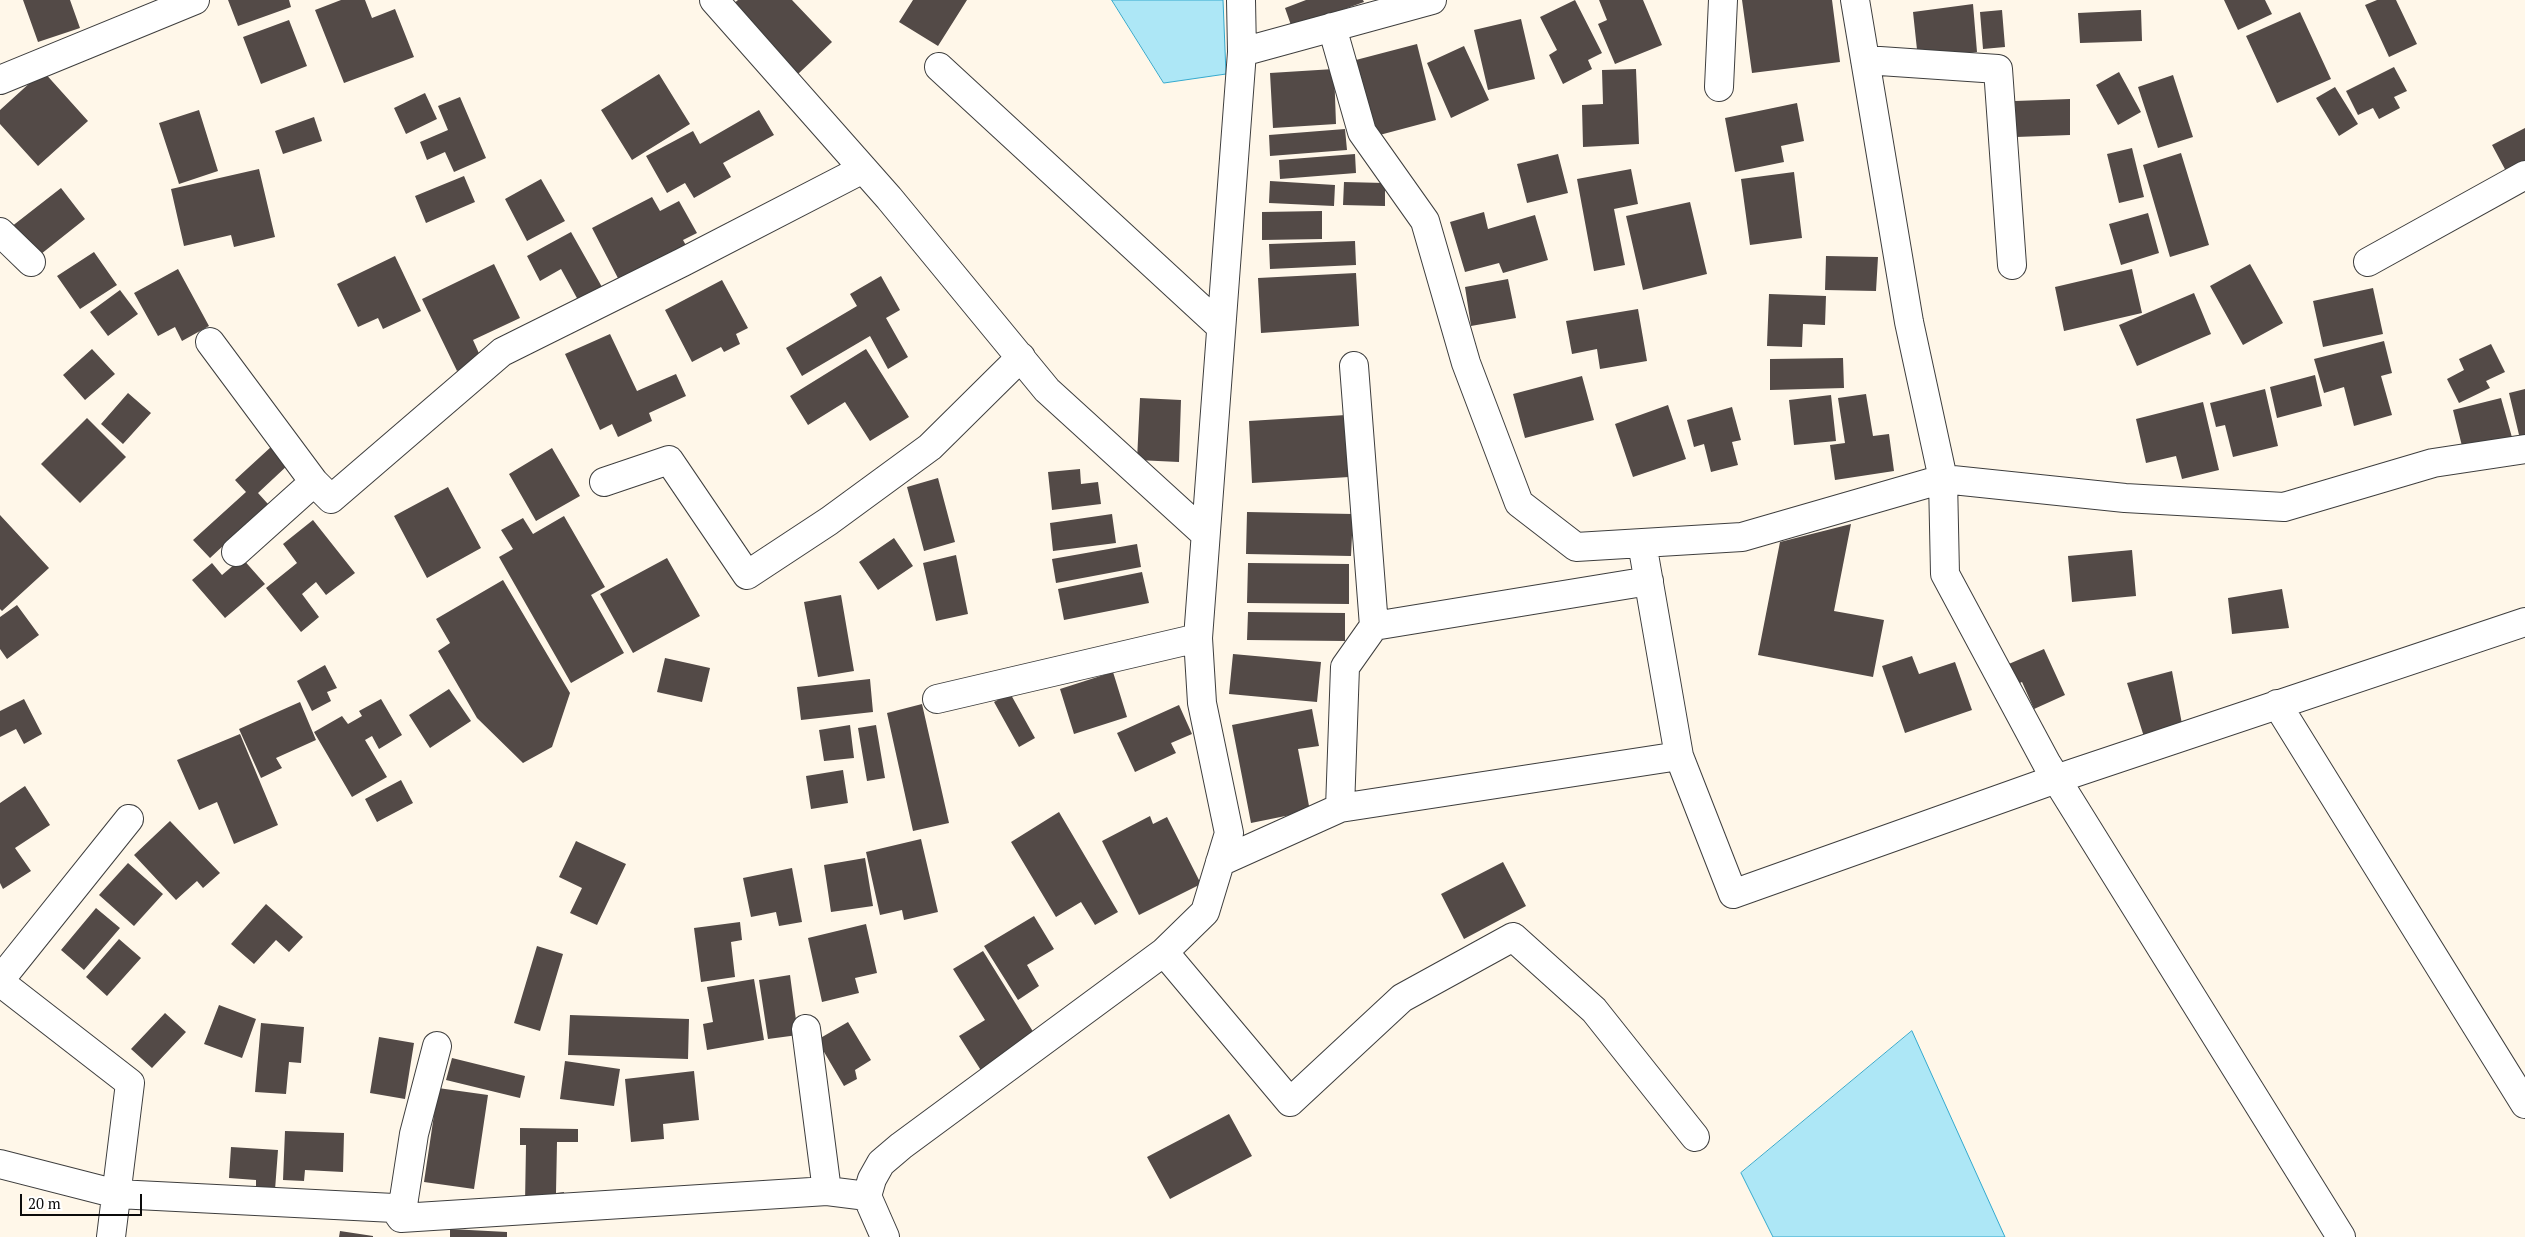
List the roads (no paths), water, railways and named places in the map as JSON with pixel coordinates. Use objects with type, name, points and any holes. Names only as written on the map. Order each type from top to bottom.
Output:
[{"type":"street","points":[[0,80],[195,0]]},
{"type":"street","points":[[714,0],[863,169],[1047,390],[1205,534]]},
{"type":"street","points":[[885,1237],[867,1196],[872,1178],[881,1163],[901,1146],[1164,952],[1205,912],[1229,832],[1202,703],[1198,638],[1242,52],[1241,0]]},
{"type":"street","points":[[1242,52],[1432,0]]},
{"type":"street","points":[[1719,86],[1723,0]]},
{"type":"street","points":[[1855,0],[1909,322],[1943,479],[1946,574],[2056,779],[2341,1237]]},
{"type":"street","points":[[1332,27],[1362,132],[1425,221],[1466,363],[1519,503],[1576,547],[1742,537],[1943,479],[2125,498],[2284,507],[2433,463],[2525,449]]},
{"type":"street","points":[[1865,60],[1998,69],[2012,265]]},
{"type":"street","points":[[939,67],[1220,326]]},
{"type":"street","points":[[210,342],[314,482],[331,499],[502,352],[683,262],[863,169]]},
{"type":"street","points":[[2368,262],[2525,175]]},
{"type":"street","points":[[0,232],[31,262]]},
{"type":"street","points":[[604,482],[669,460],[747,575],[829,521],[930,447],[1021,357]]},
{"type":"street","points":[[1340,808],[1345,667],[1374,626],[1354,366]]},
{"type":"street","points":[[236,552],[314,482]]},
{"type":"street","points":[[1642,543],[1679,756],[1733,894],[2056,779],[2525,622]]},
{"type":"street","points":[[1374,626],[1649,581]]},
{"type":"street","points":[[937,699],[1198,638]]},
{"type":"street","points":[[2276,704],[2525,1104]]},
{"type":"street","points":[[1220,862],[1340,808],[1679,756]]},
{"type":"street","points":[[111,1237],[130,1083],[0,981],[129,819]]},
{"type":"street","points":[[1164,952],[1290,1102],[1402,998],[1512,937],[1594,1010],[1695,1136]]},
{"type":"street","points":[[806,1029],[827,1191]]},
{"type":"street","points":[[402,1218],[414,1134],[436,1046]]},
{"type":"street","points":[[0,1164],[117,1194],[394,1208],[402,1218]]},
{"type":"street","points":[[402,1218],[827,1191],[867,1196]]},
{"type":"water","points":[[1112,0],[1223,0],[1226,74],[1164,83]]},
{"type":"water","points":[[1912,1031],[2005,1237],[1773,1237],[1741,1173]]}]
